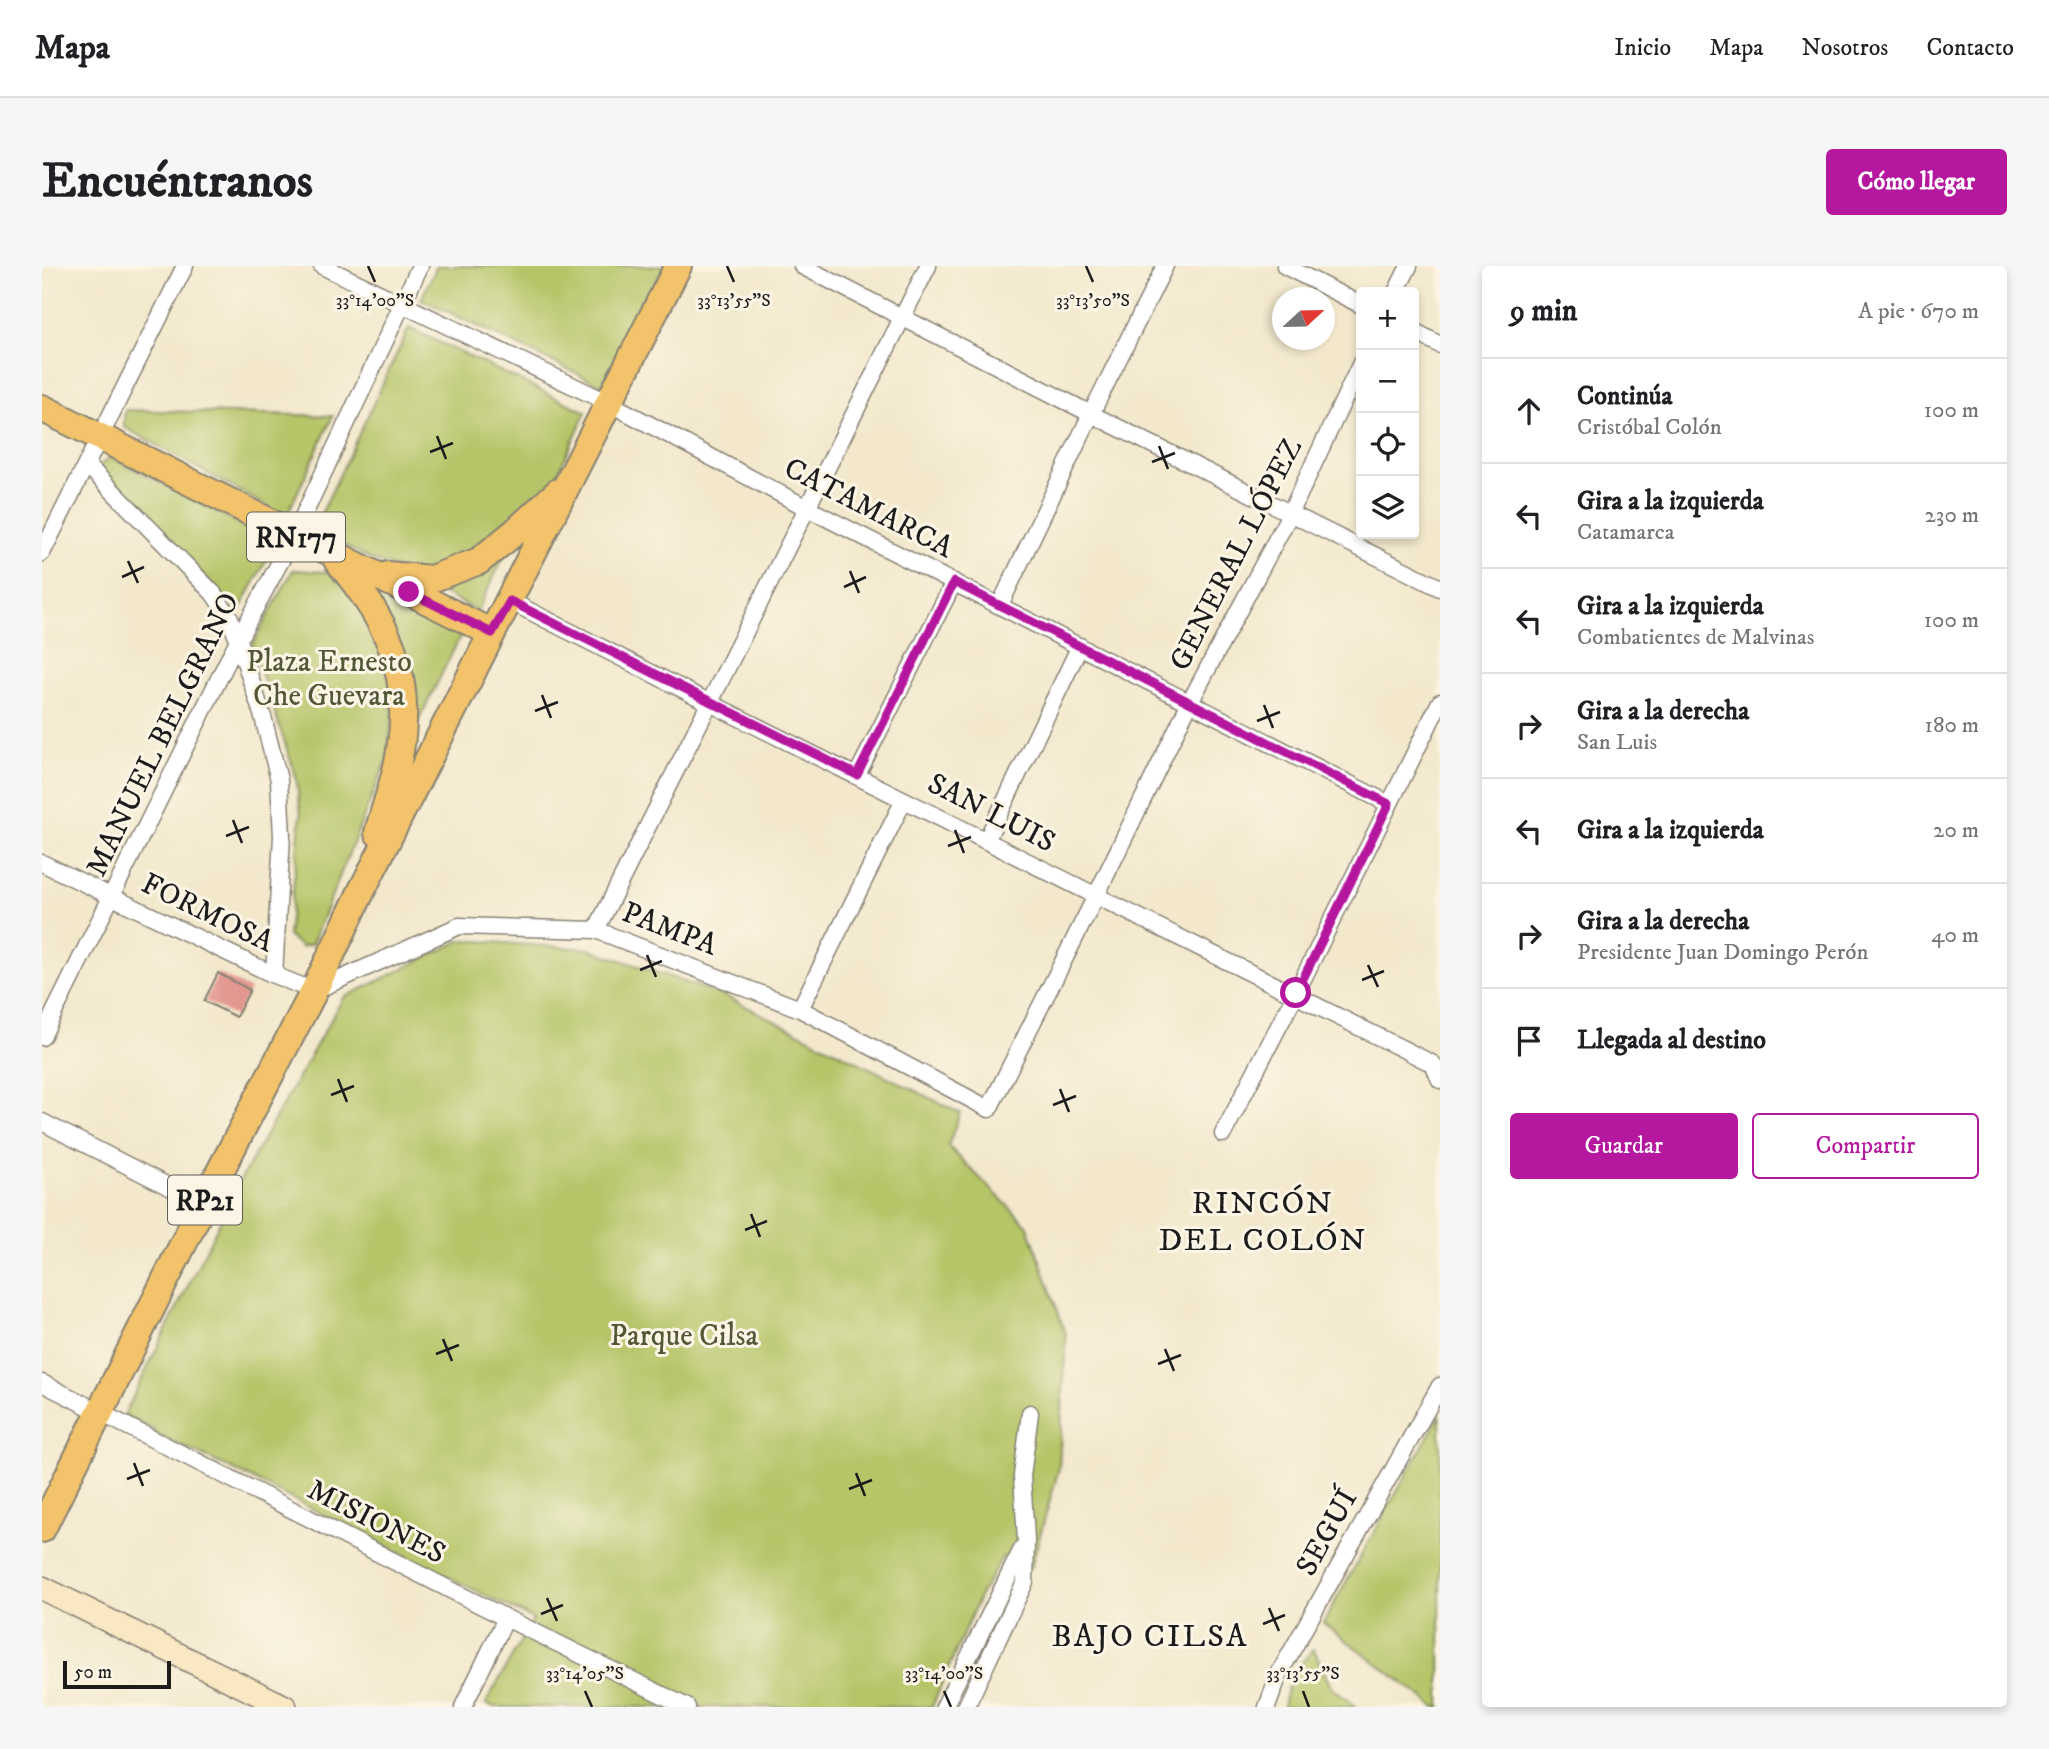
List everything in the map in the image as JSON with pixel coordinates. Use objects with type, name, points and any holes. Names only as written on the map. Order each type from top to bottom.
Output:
[{"type":"main road","name":"RP21","points":[[42,1529],[203,1204],[314,991],[362,890],[678,266]]},
{"type":"main road","name":"RN177","points":[[42,408],[492,633]]},
{"type":"main road","points":[[374,574],[431,579],[479,561],[572,479]]},
{"type":"main road","points":[[332,554],[365,596],[388,634],[402,675],[400,751],[362,890]]},
{"type":"main road","points":[[42,1588],[285,1707]]},
{"type":"street","points":[[42,553],[185,266]]},
{"type":"street","name":"CATAMARCA","points":[[322,266],[609,403],[807,508],[1389,804]]},
{"type":"street","name":"MANUEL BELGRANO","points":[[42,1037],[113,898],[238,640],[294,536],[420,266]]},
{"type":"street","points":[[802,266],[1440,588]]},
{"type":"street","points":[[596,929],[928,266]]},
{"type":"street","points":[[1000,604],[1165,266]]},
{"type":"street","points":[[1398,287],[1409,266]]},
{"type":"street","points":[[1290,267],[1356,301]]},
{"type":"street","points":[[1419,334],[1440,345]]},
{"type":"street","name":"GENERAL LÓPEZ","points":[[989,1109],[1190,702],[1290,514],[1356,374]]},
{"type":"street","points":[[87,465],[213,593],[230,618],[263,717],[279,780],[282,836],[274,975]]},
{"type":"street","points":[[857,775],[954,582]]},
{"type":"street","name":"SAN LUIS","points":[[510,601],[1096,896],[1296,993],[1433,1064],[1440,1080]]},
{"type":"street","points":[[986,841],[1080,646]]},
{"type":"street","points":[[1223,1134],[1440,702]]},
{"type":"street","points":[[800,1009],[904,800]]},
{"type":"street","name":"FORMOSA","points":[[42,863],[274,975],[314,991]]},
{"type":"street","name":"PAMPA","points":[[314,991],[459,926],[596,929],[800,1009],[989,1109]]},
{"type":"street","points":[[42,1122],[203,1204]]},
{"type":"street","name":"MISIONES","points":[[42,1383],[687,1707]]},
{"type":"street","name":"SEGUÍ","points":[[1267,1707],[1280,1672],[1440,1386]]},
{"type":"street","points":[[966,1707],[1025,1582],[1026,1540],[1022,1476],[1030,1413]]},
{"type":"street","points":[[944,1707],[1026,1540]]},
{"type":"street","points":[[463,1707],[506,1618]]},
{"type":"green space","points":[[437,266],[664,266],[601,385],[421,299]]},
{"type":"green space","points":[[409,328],[586,412],[545,502],[431,579],[371,560],[314,529]]},
{"type":"green space","points":[[125,410],[333,416],[286,517],[124,427]]},
{"type":"green space","points":[[110,457],[276,542],[239,611],[97,468]]},
{"type":"green space","points":[[508,547],[478,611],[420,582]]},
{"type":"green space","name":"Plaza Ernesto Che Guevara","points":[[293,570],[328,572],[345,587],[378,636],[394,697],[387,760],[312,944],[301,947],[288,936],[301,815],[296,776],[252,645]]},
{"type":"green space","points":[[366,585],[461,635],[408,742]]},
{"type":"green space","name":"Parque Cilsa","points":[[462,940],[589,949],[725,996],[960,1113],[948,1146],[1028,1226],[1066,1335],[1059,1468],[1031,1567],[1003,1556],[979,1597],[932,1707],[494,1707],[486,1703],[533,1619],[156,1434],[153,1429],[124,1415],[240,1181],[343,998]]},
{"type":"green space","points":[[1440,1415],[1440,1707],[1435,1707],[1323,1623]]},
{"type":"green space","points":[[1314,1649],[1330,1685],[1355,1707],[1283,1707],[1293,1675]]},
{"type":"building","points":[[218,973],[250,990],[236,1017],[204,1001]]},
{"type":"district","name":"RINCÓN DEL COLÓN","points":[[1263,1220]]},
{"type":"district","name":"BAJO CILSA","points":[[1150,1635]]},
{"type":"route","points":[[409,592],[492,633],[510,601],[857,775],[954,582],[1389,804],[1296,993]]}]
